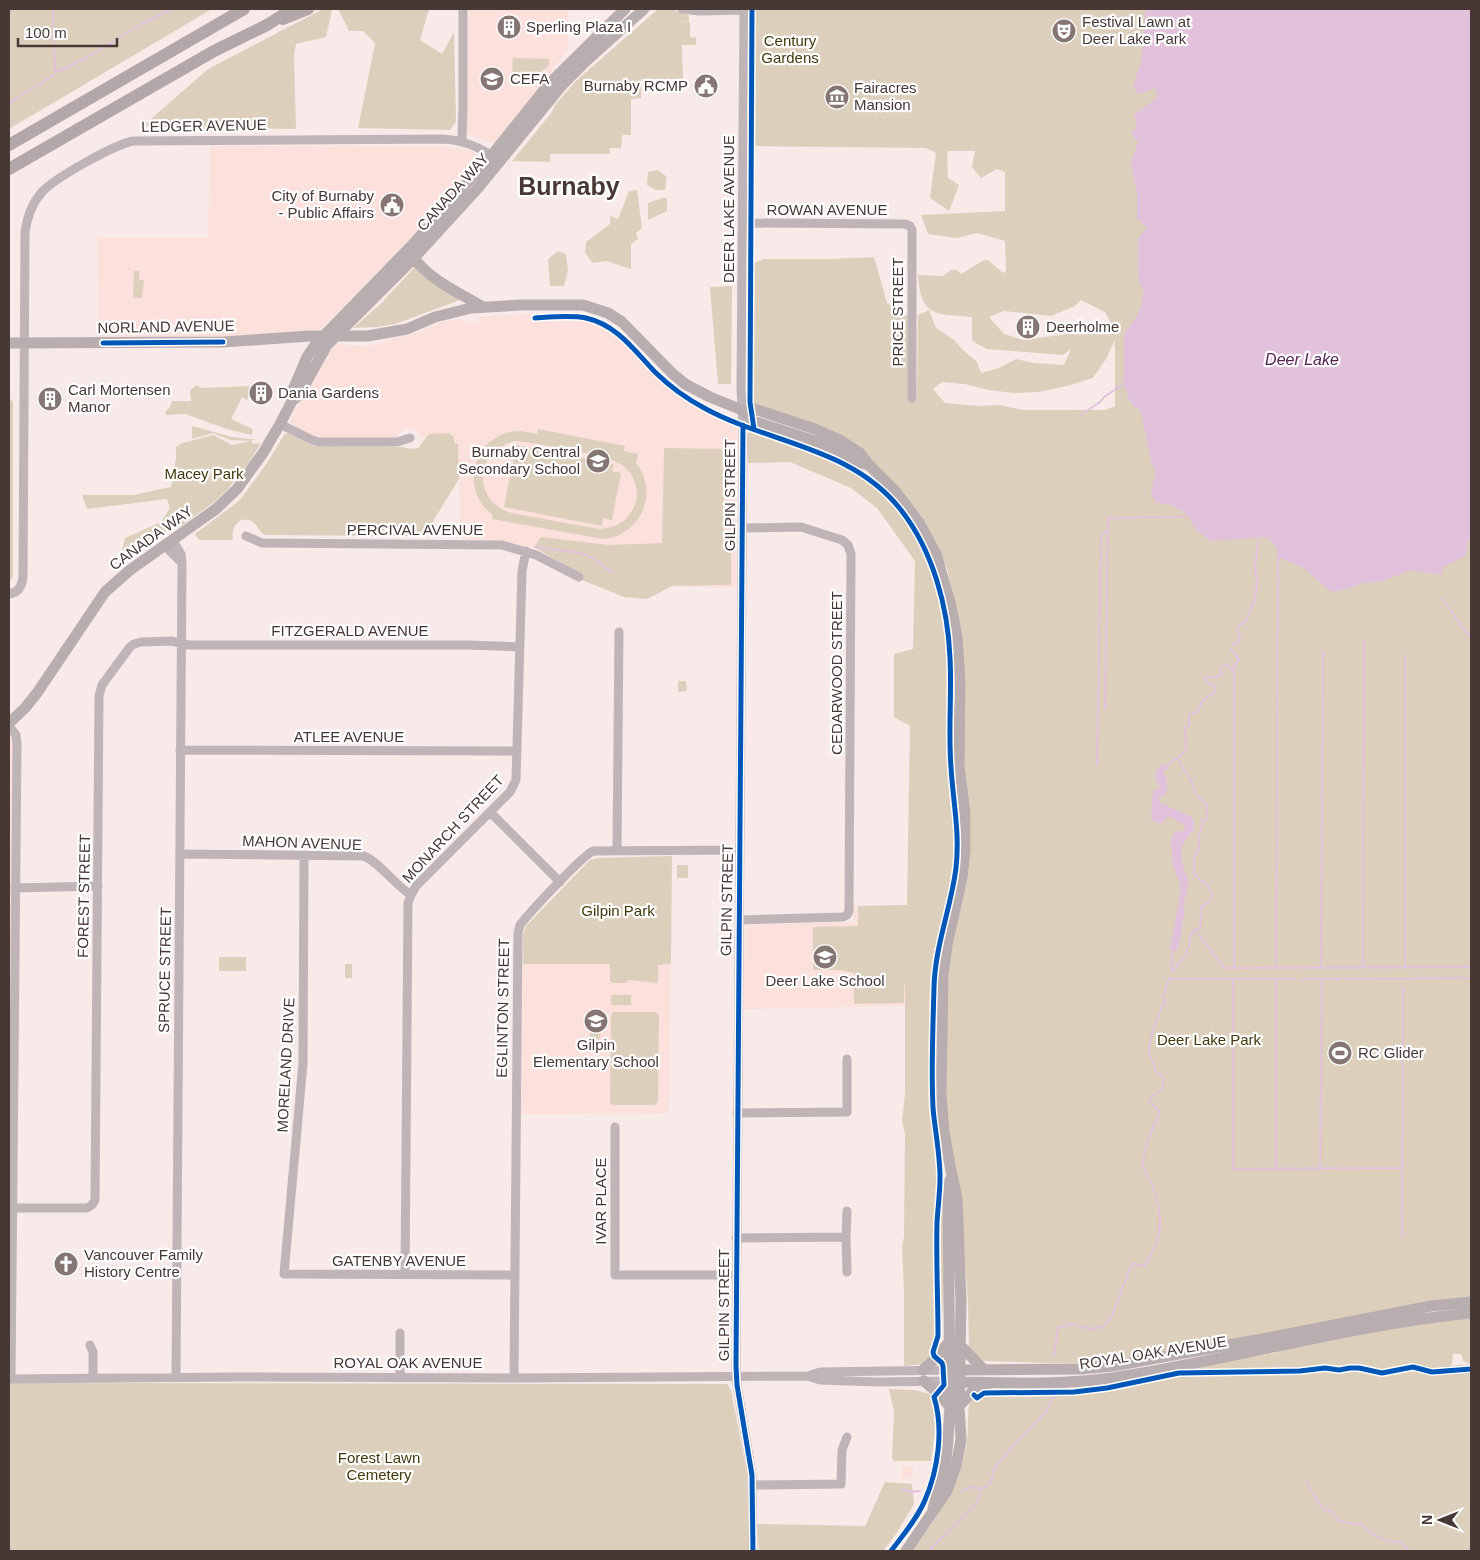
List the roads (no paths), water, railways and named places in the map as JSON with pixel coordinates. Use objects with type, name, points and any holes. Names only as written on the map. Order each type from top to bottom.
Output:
[{"type":"highway","points":[[9,145],[244,9]]},
{"type":"highway","points":[[267,25],[292,9]]},
{"type":"highway","points":[[9,169],[214,51],[267,25],[308,9]]},
{"type":"main road","name":"CANADA WAY","points":[[9,724],[37,694],[105,592],[130,570],[216,509],[237,489],[263,453],[292,401],[299,395],[327,345],[414,258],[496,158],[549,84],[625,9]]},
{"type":"main road","name":"CANADA WAY","points":[[292,401],[293,390],[308,357],[323,336],[496,158],[563,84],[644,9]]},
{"type":"main road","points":[[414,258],[429,274],[443,284],[483,307]]},
{"type":"main road","name":"NORLAND AVENUE","points":[[9,343],[222,342],[296,337],[368,336],[407,329],[454,312],[483,307],[574,304],[593,307],[608,313],[622,322],[685,384],[742,410],[753,421],[818,442],[858,462],[869,465],[903,500],[929,539],[942,572],[957,637],[960,681],[959,767],[965,840],[962,878],[946,952],[942,991],[941,1096],[951,1171]]},
{"type":"main road","points":[[296,337],[308,357]]},
{"type":"main road","points":[[906,1551],[933,1511],[936,1493],[943,1474],[955,1406],[955,1376],[949,1342],[948,1200],[951,1171]]},
{"type":"main road","points":[[951,1171],[958,1198],[961,1346],[955,1376]]},
{"type":"main road","name":"ROYAL OAK AVENUE","points":[[1383,1321],[1431,1306],[1471,1302]]},
{"type":"main road","name":"ROYAL OAK AVENUE","points":[[955,1376],[990,1383],[1112,1378],[1274,1342],[1383,1321],[1471,1313]]},
{"type":"main road","points":[[949,1342],[924,1375],[938,1393],[955,1406]]},
{"type":"main road","name":"ROYAL OAK AVENUE","points":[[955,1376],[983,1370],[1113,1366],[1274,1342]]},
{"type":"main road","points":[[961,1346],[983,1370]]},
{"type":"main road","points":[[955,1406],[972,1392],[990,1383]]},
{"type":"street","points":[[462,141],[463,9]]},
{"type":"street","points":[[682,9],[744,10]]},
{"type":"street","name":"DEER LAKE AVENUE","points":[[742,410],[744,10]]},
{"type":"street","name":"LEDGER AVENUE","points":[[9,594],[13,594],[19,588],[23,577],[25,232],[29,213],[38,197],[49,185],[116,146],[133,141],[442,139],[462,141],[475,145],[496,158]]},
{"type":"street","name":"ROWAN AVENUE","points":[[743,224],[905,224],[910,226]]},
{"type":"street","name":"PRICE STREET","points":[[910,226],[912,230],[912,398]]},
{"type":"street","name":"GILPIN STREET","points":[[742,410],[736,1376],[752,1485],[753,1551]]},
{"type":"street","points":[[280,424],[319,442],[397,442],[410,438]]},
{"type":"street","name":"CEDARWOOD STREET","points":[[739,920],[843,917],[849,911],[852,597],[852,558],[845,542],[838,538],[800,527],[742,528]]},
{"type":"street","name":"PERCIVAL AVENUE","points":[[246,536],[262,542],[495,544],[526,551],[555,563],[579,577]]},
{"type":"street","name":"SPRUCE STREET","points":[[169,543],[182,563],[176,1378]]},
{"type":"street","name":"MONARCH STREET","points":[[405,1275],[408,912],[411,894],[422,879],[510,792],[516,780],[522,571],[526,551]]},
{"type":"street","points":[[619,632],[617,850],[740,850]]},
{"type":"street","name":"FOREST STREET","points":[[12,1208],[87,1208],[95,1200],[100,690],[134,644],[141,642],[181,643]]},
{"type":"street","name":"FITZGERALD AVENUE","points":[[181,643],[520,647]]},
{"type":"street","points":[[9,724],[16,735],[17,742],[11,1091],[10,1379]]},
{"type":"street","name":"ATLEE AVENUE","points":[[180,750],[517,751]]},
{"type":"street","points":[[490,812],[560,882]]},
{"type":"street","name":"EGLINTON STREET","points":[[514,1378],[518,933],[521,923],[590,852],[617,850]]},
{"type":"street","name":"MAHON AVENUE","points":[[180,854],[364,856],[372,860],[402,889],[411,894]]},
{"type":"street","name":"MORELAND DRIVE","points":[[284,1274],[303,1063],[304,856]]},
{"type":"street","points":[[15,888],[98,886]]},
{"type":"street","points":[[737,1113],[847,1112],[847,1060]]},
{"type":"street","name":"IVAR PLACE","points":[[615,1127],[615,1275],[736,1275]]},
{"type":"street","points":[[846,1272],[847,1211]]},
{"type":"street","points":[[736,1238],[846,1237]]},
{"type":"street","name":"GATENBY AVENUE","points":[[284,1274],[514,1275]]},
{"type":"street","points":[[400,1333],[400,1378]]},
{"type":"street","points":[[90,1345],[93,1352],[93,1378]]},
{"type":"street","points":[[1445,1370],[1471,1369]]},
{"type":"street","name":"ROYAL OAK AVENUE","points":[[10,1379],[808,1376],[820,1380],[878,1382],[924,1375],[955,1376]]},
{"type":"street","points":[[752,1485],[841,1484],[842,1450],[847,1437]]},
{"type":"water","name":"Deer Lake","points":[[1146,9],[1471,9],[1471,539],[1468,542],[1465,556],[1443,567],[1442,575],[1411,570],[1380,582],[1362,583],[1333,592],[1327,589],[1304,568],[1278,557],[1275,545],[1267,537],[1210,541],[1195,529],[1188,514],[1169,504],[1155,502],[1151,493],[1156,472],[1151,462],[1141,411],[1132,405],[1124,387],[1124,334],[1138,315],[1144,293],[1138,278],[1138,239],[1147,228],[1137,218],[1137,195],[1131,162],[1138,142],[1131,133],[1137,127],[1134,115],[1157,98],[1156,88],[1139,94],[1133,86],[1141,62]]},
{"type":"water","points":[[1163,764],[1169,765],[1168,769],[1163,772],[1166,777],[1167,787],[1164,797],[1161,796],[1158,799],[1160,803],[1191,816],[1194,820],[1194,829],[1181,847],[1183,867],[1189,883],[1183,906],[1185,908],[1180,941],[1177,950],[1173,951],[1170,949],[1181,891],[1173,865],[1171,841],[1174,832],[1185,830],[1185,825],[1168,816],[1161,824],[1153,821],[1151,817],[1153,791],[1160,786],[1156,781],[1156,771]]},
{"type":"waterway","points":[[9,103],[55,74],[53,9]]},
{"type":"waterway","points":[[56,71],[60,71],[93,54],[141,24],[172,9]]},
{"type":"waterway","points":[[1080,415],[1125,383]]},
{"type":"waterway","points":[[1105,709],[1108,518],[1178,517],[1188,515]]},
{"type":"waterway","points":[[1097,765],[1101,534],[1107,531]]},
{"type":"waterway","points":[[1172,972],[1187,951],[1190,936],[1195,929],[1200,928],[1201,907],[1210,901],[1212,895],[1208,886],[1194,874],[1194,856],[1199,847],[1198,838],[1203,819],[1207,819],[1207,805],[1196,795],[1192,782],[1178,758],[1186,750],[1185,728],[1189,725],[1189,714],[1198,712],[1203,701],[1214,693],[1216,687],[1205,682],[1204,678],[1218,677],[1222,674],[1220,668],[1225,664],[1232,670],[1239,659],[1231,650],[1233,644],[1240,642],[1240,636],[1237,632],[1239,625],[1245,623],[1255,599],[1257,583],[1255,566],[1259,537]]},
{"type":"waterway","points":[[535,547],[587,555],[613,572]]},
{"type":"waterway","points":[[1276,968],[1278,557]]},
{"type":"waterway","points":[[1442,598],[1471,639]]},
{"type":"waterway","points":[[1363,968],[1364,641]]},
{"type":"waterway","points":[[1321,968],[1323,652]]},
{"type":"waterway","points":[[1405,655],[1405,967]]},
{"type":"waterway","points":[[1234,668],[1234,968]]},
{"type":"waterway","points":[[1169,765],[1178,758]]},
{"type":"waterway","points":[[1195,929],[1224,968],[1471,967]]},
{"type":"waterway","points":[[1172,972],[1171,960],[1173,951]]},
{"type":"waterway","points":[[1345,979],[1471,978]]},
{"type":"waterway","points":[[1054,1356],[1058,1328],[1071,1324],[1090,1329],[1103,1327],[1111,1318],[1132,1263],[1144,1266],[1151,1255],[1158,1236],[1160,1227],[1159,1208],[1152,1185],[1144,1169],[1143,1159],[1160,1112],[1149,1102],[1151,1097],[1163,1089],[1163,1076],[1155,1071],[1149,1052],[1155,1025],[1166,999],[1163,996],[1169,979],[1296,979]]},
{"type":"waterway","points":[[1233,979],[1233,1169],[1403,1168]]},
{"type":"waterway","points":[[1276,979],[1276,1168]]},
{"type":"waterway","points":[[1301,979],[1341,979]]},
{"type":"waterway","points":[[1320,1168],[1322,979]]},
{"type":"waterway","points":[[1402,1237],[1403,988]]},
{"type":"waterway","points":[[929,1551],[977,1502],[981,1489],[990,1484],[995,1467],[1045,1413],[1054,1397]]},
{"type":"waterway","points":[[1307,1480],[1311,1491],[1323,1509],[1333,1512],[1339,1521],[1362,1525],[1380,1538],[1401,1542],[1410,1551]]},
{"type":"waterway","points":[[963,1490],[972,1487],[981,1489]]},
{"type":"waterway","points":[[902,1489],[910,1492],[920,1491]]},
{"type":"place","name":"Sperling Plaza I","points":[[509,27]]},
{"type":"place","name":"Festival Lawn at Deer Lake Park","points":[[1064,31]]},
{"type":"place","name":"CEFA","points":[[492,79]]},
{"type":"place","name":"Burnaby RCMP","points":[[706,86]]},
{"type":"place","name":"Fairacres Mansion","points":[[837,97]]},
{"type":"place","name":"City of Burnaby - Public Affairs","points":[[392,205]]},
{"type":"place","name":"Deerholme","points":[[1028,327]]},
{"type":"place","name":"Dania Gardens","points":[[261,393]]},
{"type":"place","name":"Carl Mortensen Manor","points":[[50,399]]},
{"type":"place","name":"Burnaby Central Secondary School","points":[[598,461]]},
{"type":"place","name":"Deer Lake School","points":[[825,957]]},
{"type":"place","name":"Gilpin Elementary School","points":[[596,1021]]},
{"type":"place","name":"RC Glider","points":[[1340,1053]]},
{"type":"place","name":"Vancouver Family History Centre","points":[[66,1264]]},
{"type":"district","name":"Burnaby","points":[[569,186]]},
{"type":"park label","name":"Century Gardens","points":[[790,50]]},
{"type":"park label","name":"Macey Park","points":[[204,474]]},
{"type":"park label","name":"Gilpin Park","points":[[618,911]]},
{"type":"park label","name":"Deer Lake Park","points":[[1209,1040]]},
{"type":"park label","name":"Forest Lawn Cemetery","points":[[379,1466]]}]
